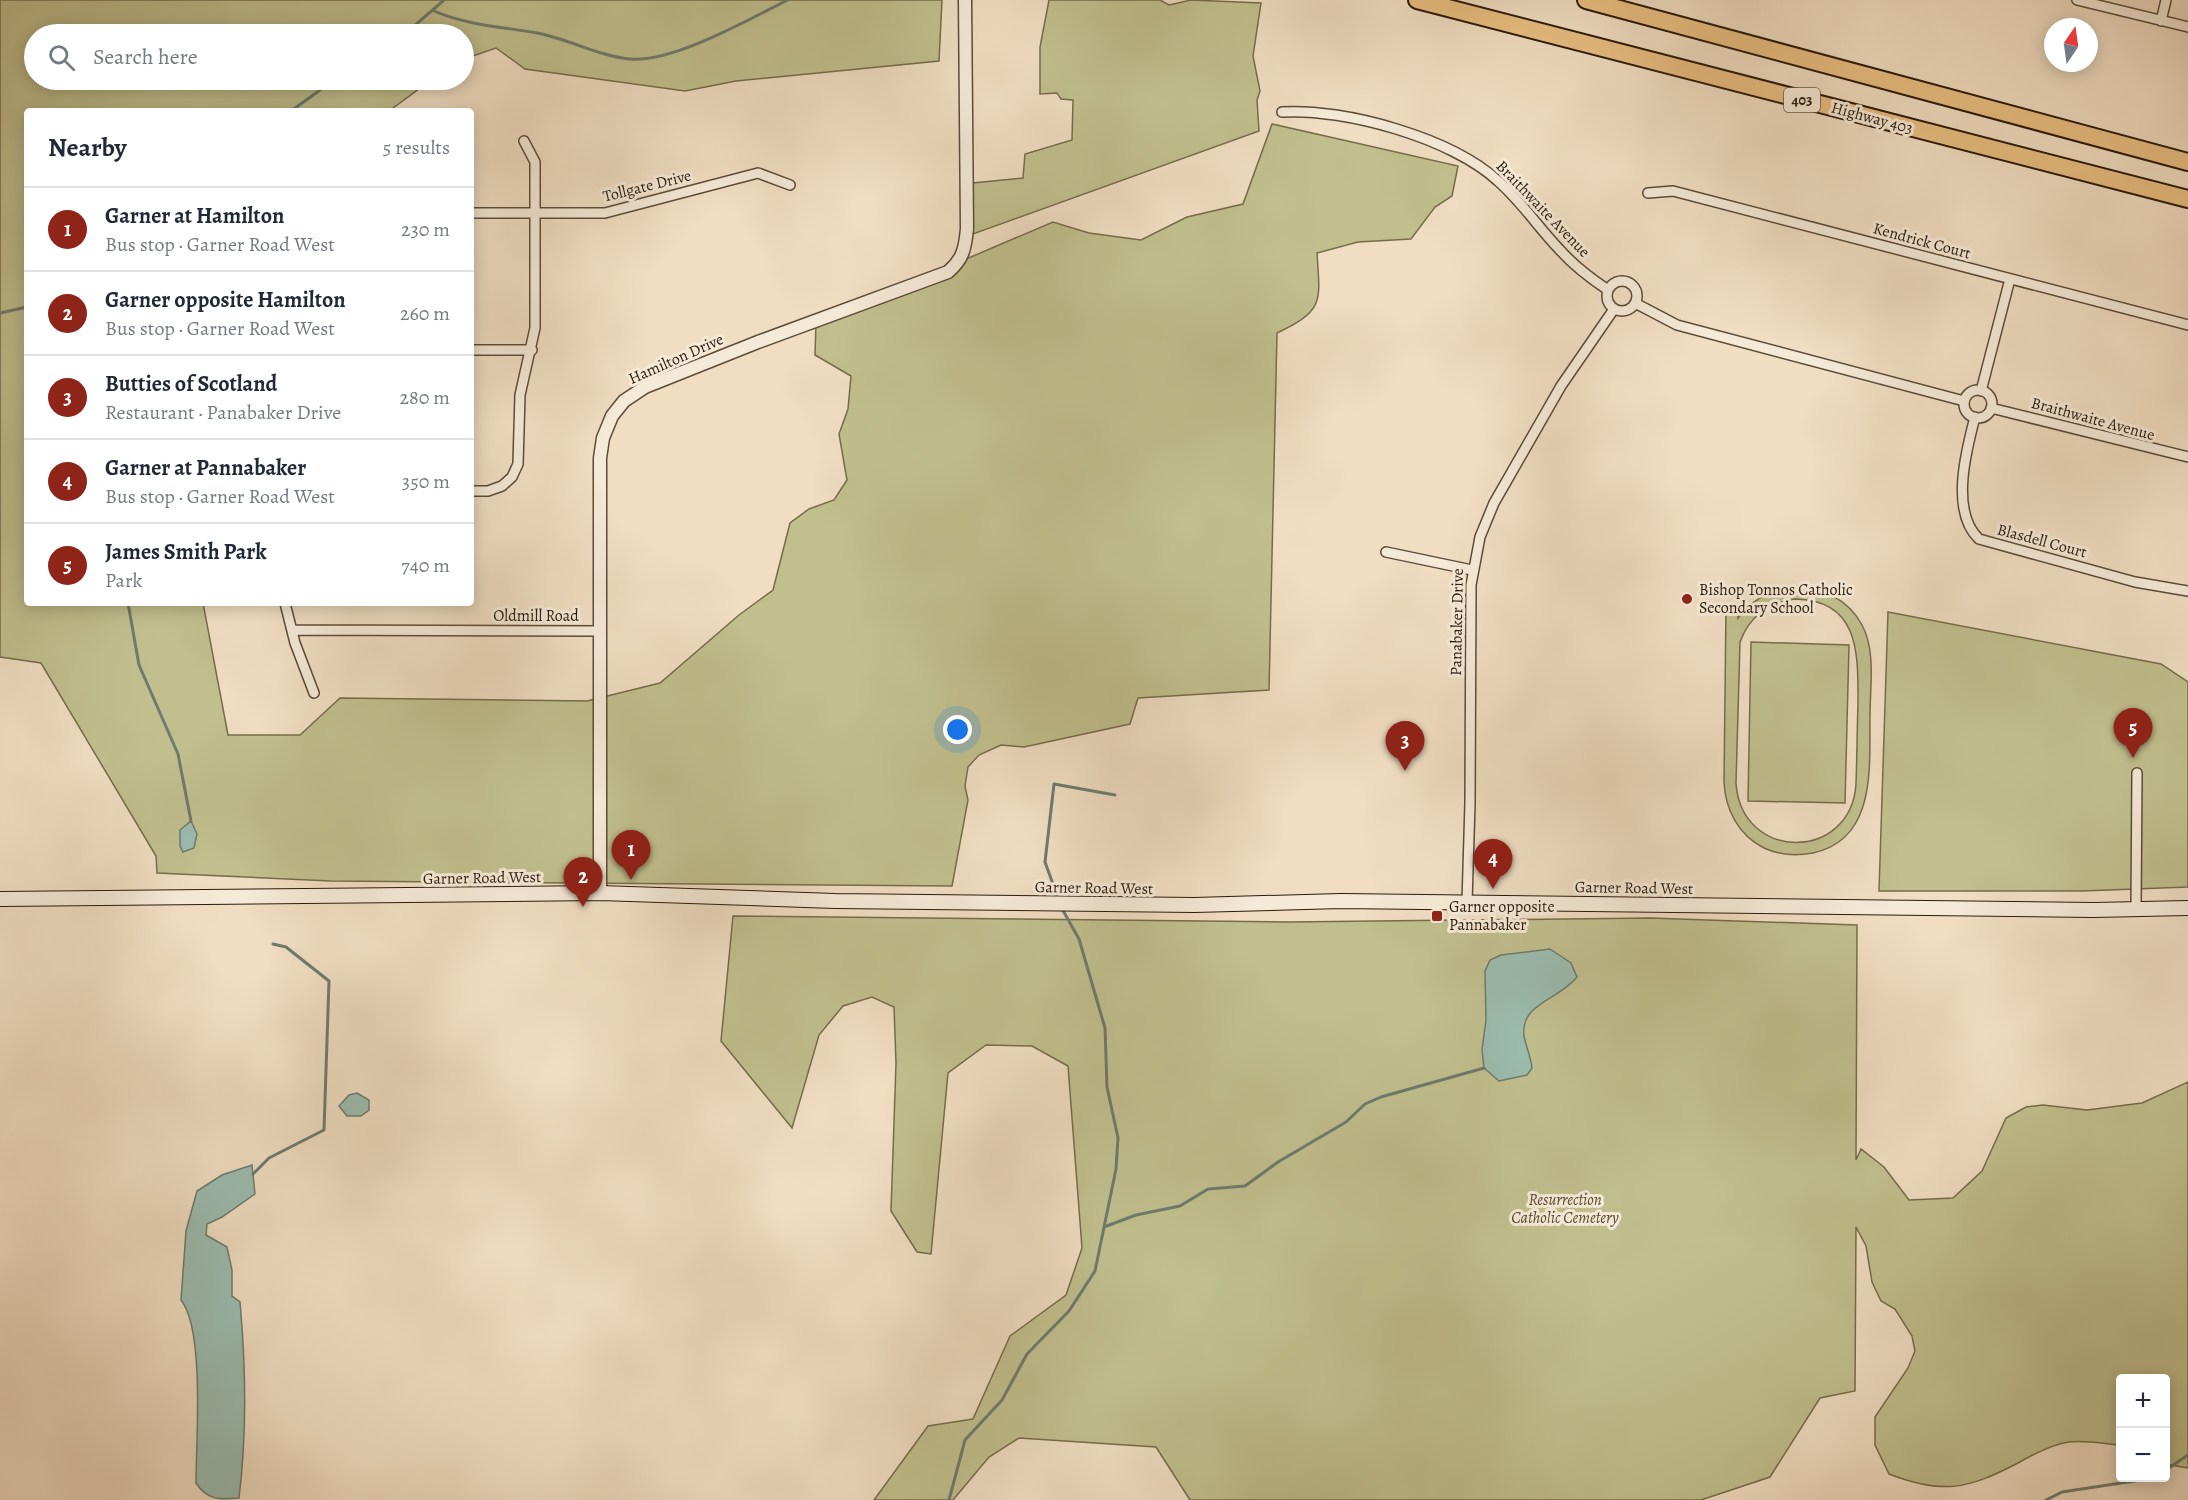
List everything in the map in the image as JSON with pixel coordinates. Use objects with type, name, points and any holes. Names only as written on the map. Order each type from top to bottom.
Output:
[{"type":"highway","name":"Highway 403","points":[[1417,0],[2188,199]]},
{"type":"highway","name":"403","points":[[1586,0],[2188,162]]},
{"type":"main road","name":"Garner Road West","points":[[0,898],[600,893],[835,901],[1194,905],[1467,902],[2188,908]]},
{"type":"street","name":"Hamilton Drive","points":[[600,893],[600,451],[609,423],[624,401],[655,383],[948,272],[961,261],[966,247],[967,229],[965,0]]},
{"type":"street","points":[[2077,0],[2188,27]]},
{"type":"street","points":[[2161,21],[2166,0]]},
{"type":"street","name":"Braithwaite Avenue","points":[[1282,112],[1323,112],[1420,137],[1456,151],[1500,183],[1558,249],[1608,290]]},
{"type":"street","points":[[474,491],[496,489],[508,482],[516,471],[520,395],[532,350],[535,328],[535,162],[524,141]]},
{"type":"street","name":"Tollgate Drive","points":[[474,213],[605,213],[758,173],[790,184]]},
{"type":"street","name":"Kendrick Court","points":[[1648,192],[1673,191],[2188,325]]},
{"type":"street","points":[[1981,391],[2010,279]]},
{"type":"street","points":[[1617,282],[1629,282],[1635,289],[1635,303],[1624,311],[1614,309],[1608,302],[1608,290],[1617,282]]},
{"type":"street","points":[[1635,303],[1677,325],[1964,401]]},
{"type":"street","name":"Panabaker Drive","points":[[1467,902],[1472,570],[1482,531],[1494,503],[1560,386],[1614,309]]},
{"type":"street","points":[[474,350],[532,350]]},
{"type":"street","points":[[1981,391],[1990,399],[1991,408],[1983,417],[1975,417],[1967,413],[1964,401],[1972,392],[1981,391]]},
{"type":"street","name":"Braithwaite Avenue","points":[[1991,408],[2188,457]]},
{"type":"street","name":"Blasdell Court","points":[[1975,417],[1965,452],[1964,503],[1965,520],[1979,538],[2135,582],[2188,591]]},
{"type":"street","points":[[1386,552],[1472,570]]},
{"type":"street","points":[[286,606],[314,693]]},
{"type":"street","name":"Oldmill Road","points":[[292,630],[600,632]]},
{"type":"street","points":[[2136,909],[2137,773]]},
{"type":"green space","points":[[0,0],[942,0],[939,61],[736,81],[685,91],[525,69],[496,48],[474,56],[474,24],[24,24],[24,90],[417,90],[393,108],[24,108],[24,606],[204,606],[228,735],[300,735],[340,698],[587,701],[660,683],[739,615],[773,590],[790,523],[809,509],[834,500],[847,480],[839,434],[848,409],[851,376],[815,355],[816,323],[1053,222],[1089,233],[1141,240],[1187,217],[1243,204],[1272,124],[1458,166],[1452,196],[1435,207],[1411,239],[1358,242],[1317,253],[1319,283],[1316,303],[1304,318],[1277,333],[1269,690],[1138,698],[1130,724],[1024,747],[1001,745],[979,755],[968,767],[965,786],[968,800],[952,886],[331,881],[157,873],[156,856],[41,663],[0,657]]},
{"type":"green space","points":[[1049,0],[1160,0],[1169,5],[1191,0],[1261,3],[1253,56],[1260,91],[1257,100],[1259,131],[973,234],[973,183],[1023,178],[1025,154],[1072,140],[1073,100],[1061,99],[1057,93],[1040,94],[1040,47]]},
{"type":"green space","points":[[1794,586],[1814,589],[1842,601],[1862,625],[1871,657],[1870,755],[1866,797],[1859,816],[1849,832],[1834,845],[1813,853],[1801,854],[1788,854],[1764,848],[1747,836],[1730,811],[1724,781],[1726,607],[1738,608],[1738,618],[1756,601]],"holes":[[[1795,599],[1817,602],[1833,609],[1844,620],[1855,650],[1858,686],[1856,784],[1850,810],[1836,828],[1817,839],[1796,842],[1775,839],[1756,827],[1742,809],[1736,783],[1740,642],[1749,625],[1769,607]]]},
{"type":"green space","points":[[1888,612],[2161,664],[2188,682],[2188,887],[2082,891],[1879,891]]},
{"type":"green space","points":[[1751,642],[1849,645],[1845,803],[1748,801]]},
{"type":"green space","name":"Resurrection Catholic Cemetery","points":[[733,916],[1289,922],[1650,918],[1857,925],[1856,1160],[1861,1149],[1884,1167],[1909,1200],[1953,1198],[1982,1171],[2006,1118],[2026,1107],[2043,1105],[2087,1110],[2142,1103],[2188,1082],[2188,1468],[2170,1465],[2170,1374],[2116,1374],[2116,1445],[2082,1441],[2063,1443],[2042,1450],[1984,1479],[1955,1486],[1925,1485],[1889,1474],[1875,1445],[1875,1417],[1908,1368],[1915,1351],[1912,1336],[1895,1309],[1881,1301],[1872,1282],[1866,1246],[1856,1227],[1855,1391],[1820,1398],[1770,1477],[1701,1500],[1190,1500],[1156,1447],[1019,1438],[989,1457],[953,1500],[874,1500],[928,1426],[973,1419],[1010,1336],[1066,1295],[1082,1248],[1068,1066],[1032,1046],[986,1045],[948,1073],[931,1254],[917,1252],[891,1211],[896,1063],[894,1007],[872,997],[843,1006],[819,1035],[792,1128],[721,1041]]},
{"type":"shaded area","points":[[191,821],[197,834],[194,848],[183,852],[180,846],[180,830]]},
{"type":"shaded area","points":[[1550,949],[1571,963],[1577,977],[1528,1016],[1524,1025],[1524,1036],[1532,1068],[1527,1075],[1499,1081],[1484,1068],[1482,1050],[1486,1020],[1485,971],[1490,960],[1501,955]]},
{"type":"shaded area","points":[[357,1093],[369,1100],[369,1110],[361,1116],[347,1116],[339,1106],[349,1095]]},
{"type":"shaded area","points":[[252,1165],[255,1194],[222,1217],[207,1224],[206,1235],[227,1247],[232,1270],[232,1296],[240,1302],[244,1351],[245,1400],[239,1498],[220,1499],[209,1496],[196,1483],[198,1387],[196,1360],[189,1315],[181,1300],[186,1231],[197,1191],[222,1175]]},
{"type":"waterway","points":[[416,24],[444,0]]},
{"type":"waterway","points":[[434,11],[472,23],[537,33],[606,55],[630,59],[648,58],[689,47],[788,0]]},
{"type":"waterway","points":[[295,108],[320,90]]},
{"type":"waterway","points":[[0,313],[24,308]]},
{"type":"waterway","points":[[129,606],[139,665],[178,754],[191,821]]},
{"type":"waterway","points":[[1058,898],[1045,862],[1054,784],[1115,795]]},
{"type":"waterway","points":[[949,1500],[965,1440],[1002,1400],[1027,1354],[1069,1311],[1095,1271],[1116,1169],[1118,1138],[1107,1087],[1105,1028],[1079,939],[1061,907]]},
{"type":"waterway","points":[[253,1174],[269,1158],[324,1130],[329,981],[286,947],[273,944]]},
{"type":"waterway","points":[[1104,1227],[1136,1215],[1180,1206],[1208,1189],[1245,1186],[1278,1162],[1346,1122],[1365,1104],[1381,1097],[1484,1068]]},
{"type":"waterway","points":[[2170,1467],[2188,1455]]},
{"type":"waterway","points":[[2046,1500],[2062,1492],[2128,1482]]},
{"type":"place","name":"Bishop Tonnos Catholic Secondary School","points":[[1687,599]]},
{"type":"place","name":"James Smith Park","points":[[2133,758]]},
{"type":"place","name":"Butties of Scotland","points":[[1405,771]]},
{"type":"place","name":"Garner at Hamilton","points":[[631,880]]},
{"type":"place","name":"Garner at Pannabaker","points":[[1493,889]]},
{"type":"place","name":"Garner opposite Hamilton","points":[[583,907]]},
{"type":"place","name":"Garner opposite Pannabaker","points":[[1437,916]]}]
